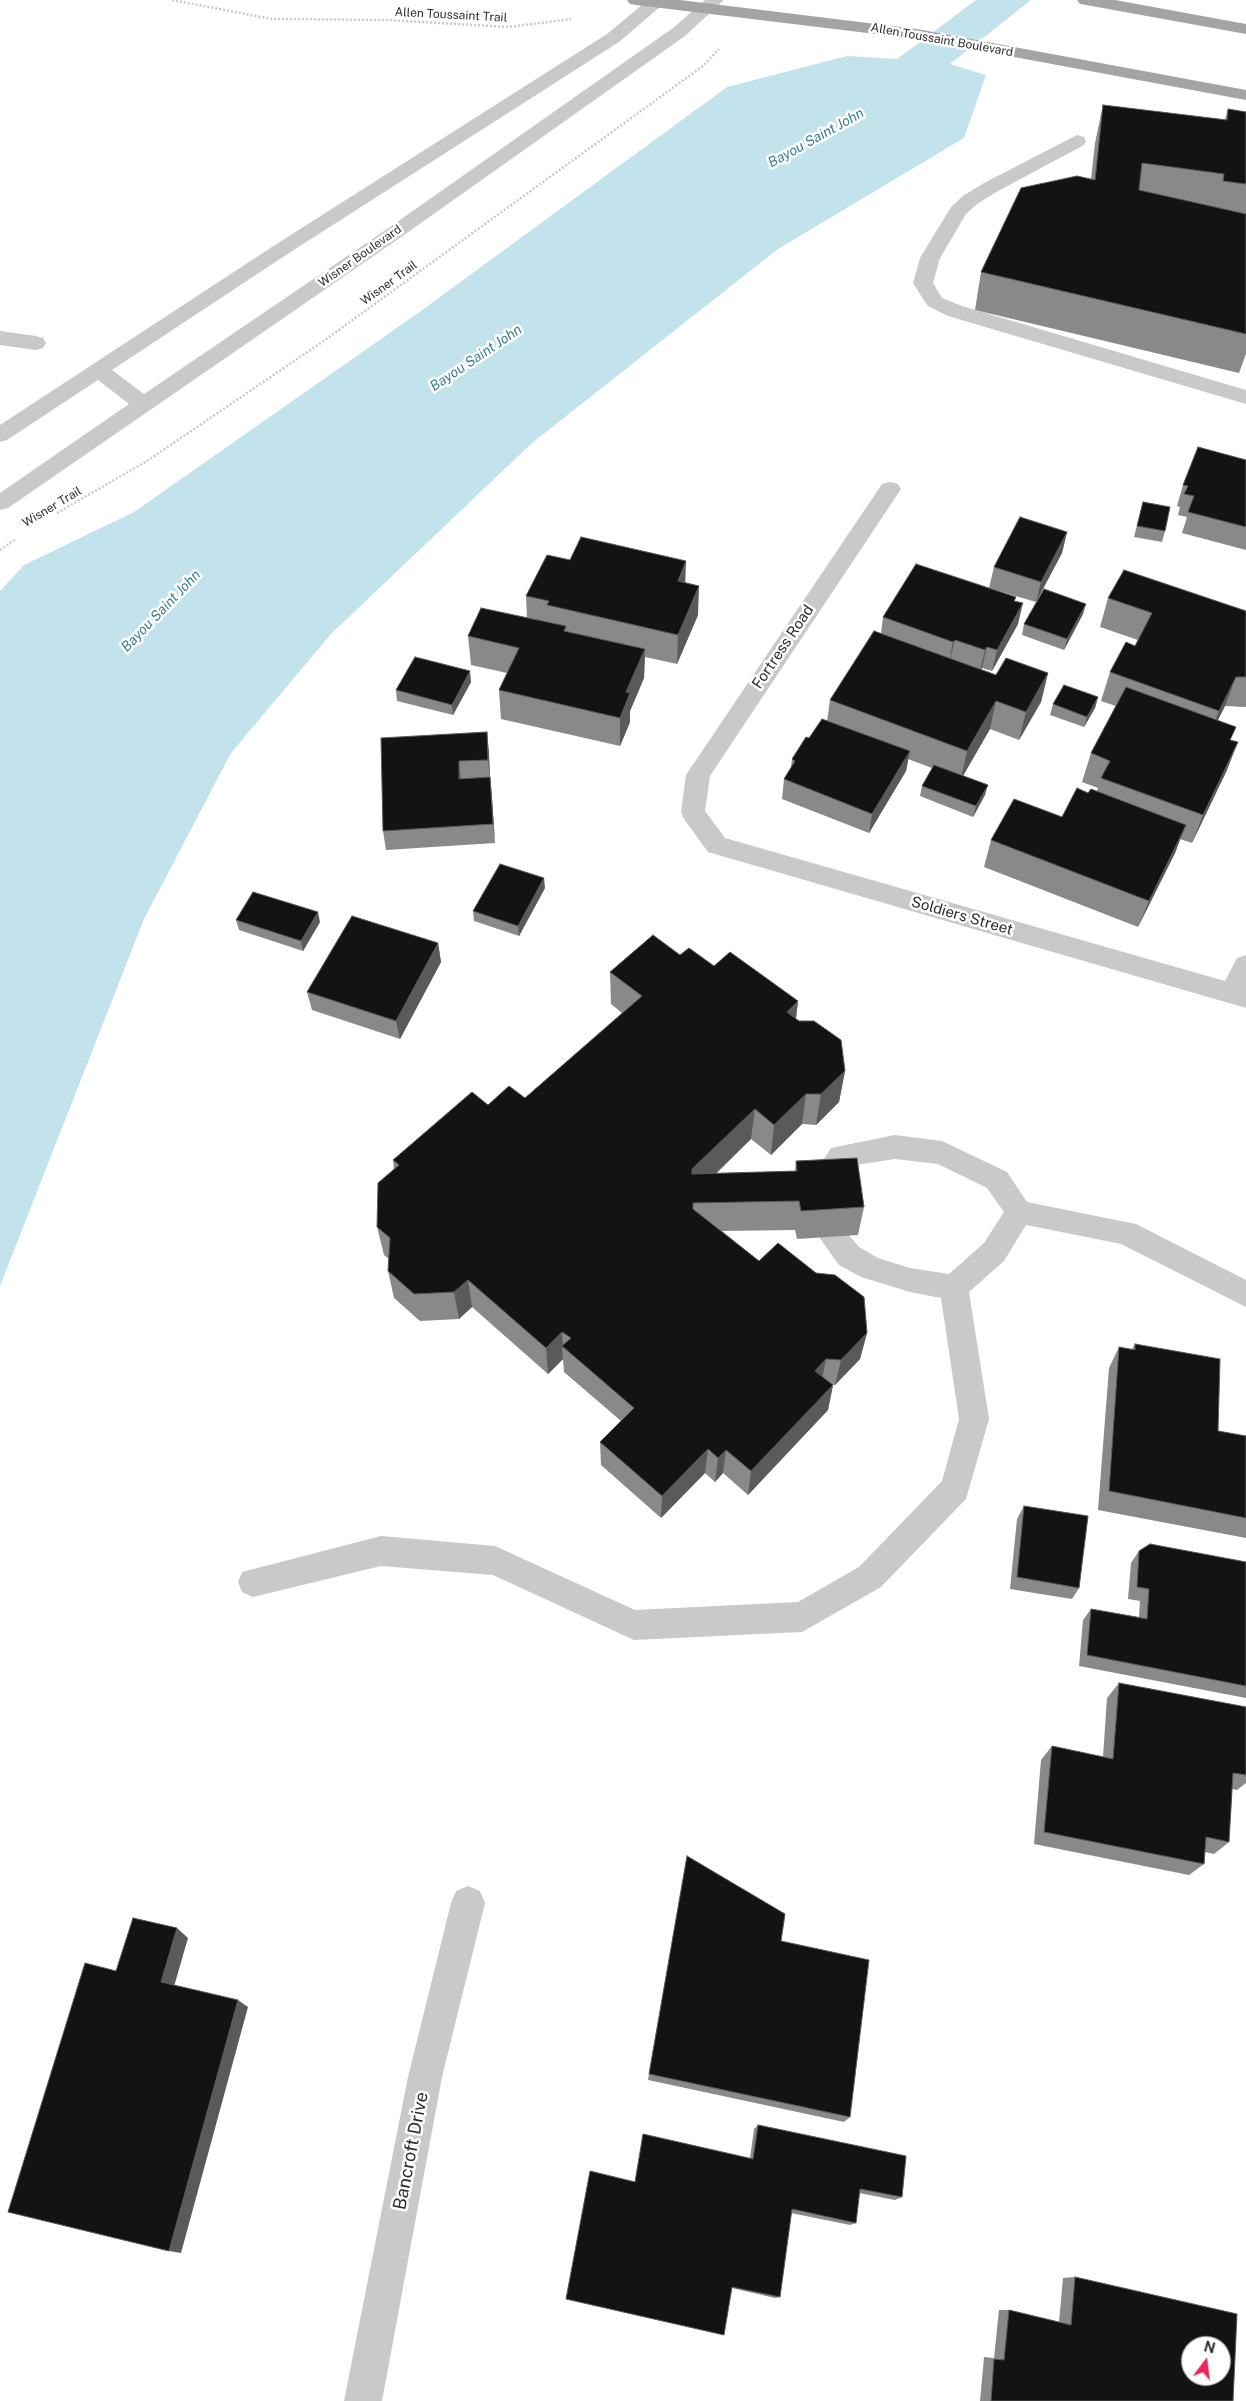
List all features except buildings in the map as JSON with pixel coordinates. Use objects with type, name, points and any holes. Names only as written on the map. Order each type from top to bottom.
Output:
[{"type":"main road","name":"Allen Toussaint Boulevard","points":[[636,0],[710,4],[747,13],[917,34],[1246,95]]},
{"type":"main road","points":[[1086,0],[1246,29]]},
{"type":"street","points":[[0,435],[97,370],[613,38],[658,1]]},
{"type":"street","name":"Wisner Boulevard","points":[[0,503],[397,231],[679,32],[710,4]]},
{"type":"street","points":[[1077,141],[991,187],[964,206],[949,223],[930,258],[923,283],[935,302],[955,311],[1246,397]]},
{"type":"street","points":[[0,338],[36,343]]},
{"type":"street","points":[[97,370],[144,405]]},
{"type":"street","name":"Fortress Road","points":[[693,812],[698,775],[890,489]]},
{"type":"street","name":"Soldiers Street","points":[[693,812],[717,845],[1239,996]]},
{"type":"street","points":[[1239,996],[1246,965]]},
{"type":"street","points":[[825,1189],[826,1177],[841,1156],[895,1147],[942,1153],[997,1180],[1019,1212],[1126,1233],[1246,1294]]},
{"type":"street","points":[[833,1237],[849,1256],[871,1268],[910,1280],[954,1286],[994,1252],[1019,1212]]},
{"type":"street","points":[[253,1582],[381,1551],[495,1561],[634,1625],[802,1617],[870,1577],[955,1489],[974,1419],[954,1286]]},
{"type":"street","name":"Bancroft Drive","points":[[363,2401],[425,2077],[468,1903]]},
{"type":"path","name":"Allen Toussaint Trail","points":[[172,0],[272,19],[388,20],[508,27],[591,17],[633,21]]},
{"type":"path","name":"Wisner Trail","points":[[55,515],[147,461],[333,334],[703,66],[720,48],[730,30],[747,13]]},
{"type":"path","name":"Wisner Trail","points":[[0,550],[16,539]]},
{"type":"water","name":"Bayou Saint John","points":[[976,0],[1031,0],[950,64],[986,75],[964,138],[778,249],[532,443],[331,634],[231,753],[144,919],[0,1286],[0,591],[24,565],[134,512],[418,313],[727,87],[847,56],[897,59]]}]
